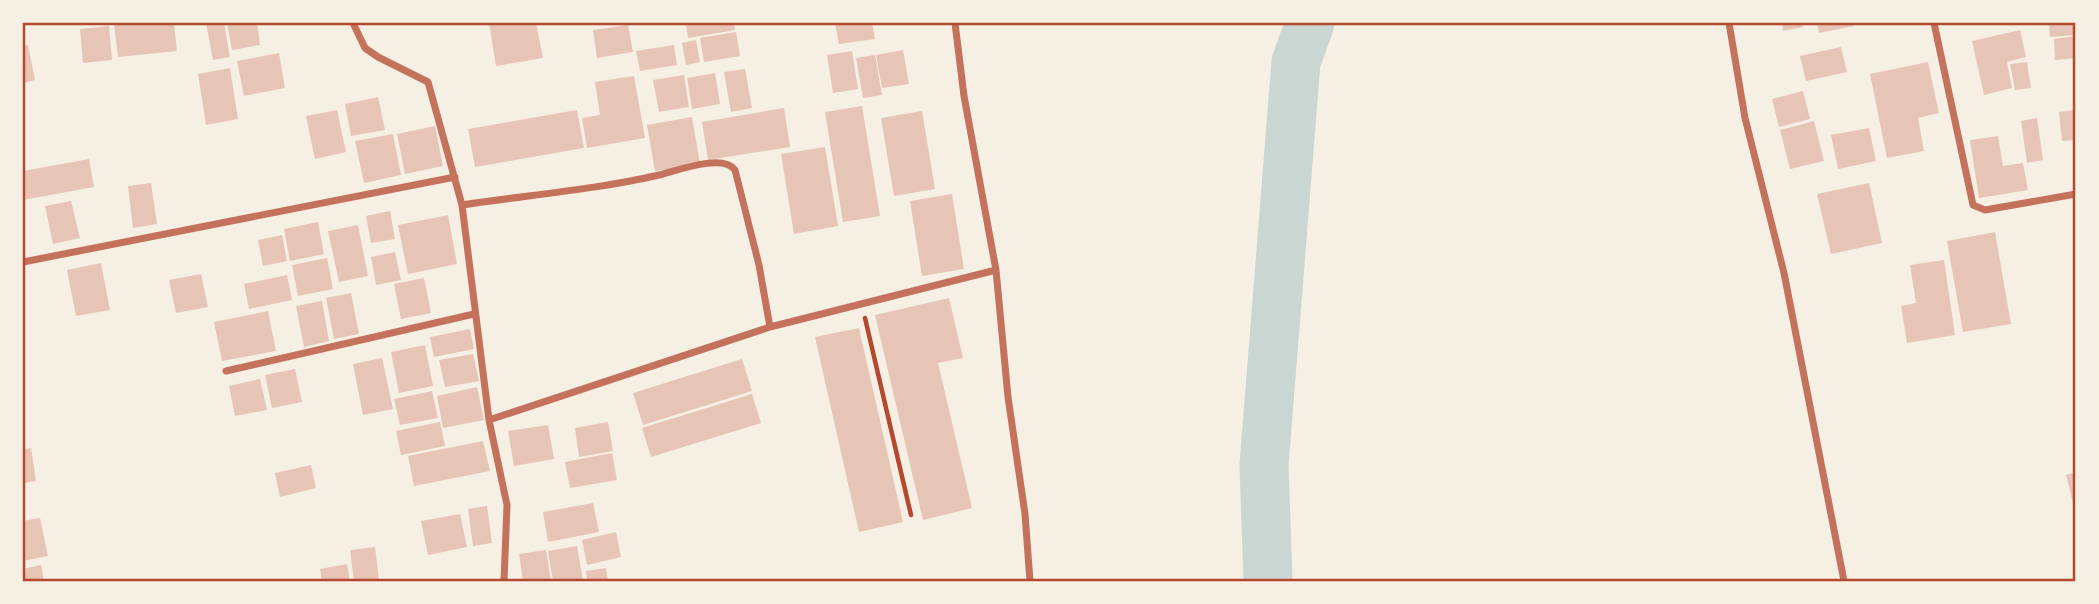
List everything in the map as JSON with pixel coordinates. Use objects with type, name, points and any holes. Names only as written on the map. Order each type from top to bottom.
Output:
[{"type":"street","points":[[353,23],[365,48],[428,82],[455,177],[462,205],[489,420],[507,505],[504,581]]},
{"type":"street","points":[[955,23],[964,96],[996,270],[1009,397],[1025,513],[1030,581]]},
{"type":"street","points":[[1729,23],[1745,118],[1784,273],[1844,581]]},
{"type":"street","points":[[1934,23],[1973,205],[1985,210],[2076,194]]},
{"type":"street","points":[[462,205],[640,179],[725,162],[735,170],[759,265],[770,327]]},
{"type":"street","points":[[23,262],[455,177]]},
{"type":"street","points":[[489,420],[770,327],[996,270]]},
{"type":"street","points":[[226,371],[474,314]]},
{"type":"path","points":[[862,304],[911,514]]},
{"type":"building","points":[[114,23],[174,23],[177,51],[118,57]]},
{"type":"building","points":[[206,23],[224,23],[230,57],[213,60]]},
{"type":"building","points":[[227,23],[257,23],[260,45],[232,50]]},
{"type":"building","points":[[489,23],[536,23],[543,58],[496,66]]},
{"type":"building","points":[[686,23],[734,23],[735,30],[688,38]]},
{"type":"building","points":[[835,23],[872,23],[875,39],[839,44]]},
{"type":"building","points":[[1782,23],[1802,23],[1803,27],[1783,31]]},
{"type":"building","points":[[1817,23],[1853,23],[1854,26],[1819,33]]},
{"type":"building","points":[[2076,23],[2076,35],[2050,37],[2049,25]]},
{"type":"building","points":[[628,25],[633,52],[597,58],[593,30]]},
{"type":"building","points":[[109,26],[112,60],[83,63],[80,29]]},
{"type":"building","points":[[2020,30],[2026,57],[2007,62],[2012,88],[1984,95],[1972,41]]},
{"type":"building","points":[[736,32],[740,56],[704,62],[700,38]]},
{"type":"building","points":[[2076,36],[2076,58],[2055,60],[2054,39]]},
{"type":"building","points":[[696,40],[700,62],[686,65],[682,43]]},
{"type":"building","points":[[28,45],[35,80],[23,83],[23,46]]},
{"type":"building","points":[[674,45],[677,65],[640,71],[636,51]]},
{"type":"building","points":[[1841,47],[1847,72],[1806,81],[1800,56]]},
{"type":"building","points":[[903,50],[909,84],[882,88],[876,55]]},
{"type":"building","points":[[852,51],[858,89],[833,93],[827,55]]},
{"type":"building","points":[[279,53],[285,88],[244,96],[237,61]]},
{"type":"building","points":[[875,55],[882,95],[863,98],[856,58]]},
{"type":"building","points":[[1928,62],[1939,113],[1918,118],[1924,151],[1887,158],[1870,74]]},
{"type":"building","points":[[2027,62],[2031,88],[2015,90],[2010,64]]},
{"type":"building","points":[[230,68],[238,119],[206,125],[198,74]]},
{"type":"building","points":[[745,69],[752,108],[731,112],[724,72]]},
{"type":"building","points":[[715,73],[720,104],[692,109],[687,78]]},
{"type":"building","points":[[684,75],[689,107],[659,112],[653,80]]},
{"type":"building","points":[[634,76],[645,138],[587,148],[582,118],[600,115],[595,82]]},
{"type":"building","points":[[1803,91],[1810,119],[1779,127],[1772,99]]},
{"type":"building","points":[[378,97],[385,130],[351,136],[345,104]]},
{"type":"building","points":[[862,106],[880,216],[843,222],[825,112]]},
{"type":"building","points":[[784,108],[790,147],[708,160],[702,122]]},
{"type":"building","points":[[337,110],[346,152],[315,159],[306,116]]},
{"type":"building","points":[[577,110],[584,148],[475,167],[468,129]]},
{"type":"building","points":[[2076,110],[2076,140],[2062,141],[2059,112]]},
{"type":"building","points":[[922,111],[935,189],[894,196],[881,118]]},
{"type":"building","points":[[692,117],[700,164],[655,171],[647,125]]},
{"type":"building","points":[[2037,118],[2043,160],[2027,163],[2021,121]]},
{"type":"building","points":[[1814,121],[1824,161],[1790,169],[1780,130]]},
{"type":"building","points":[[435,126],[443,166],[405,174],[397,134]]},
{"type":"building","points":[[1869,128],[1876,161],[1838,169],[1831,135]]},
{"type":"building","points":[[393,134],[401,175],[364,183],[355,141]]},
{"type":"building","points":[[1998,136],[2003,166],[2023,163],[2028,190],[1979,198],[1970,140]]},
{"type":"building","points":[[825,147],[838,226],[794,234],[781,154]]},
{"type":"building","points":[[89,159],[94,187],[23,200],[23,171]]},
{"type":"building","points":[[151,183],[157,224],[133,228],[128,186]]},
{"type":"building","points":[[1869,183],[1882,243],[1831,254],[1817,194]]},
{"type":"building","points":[[952,194],[964,269],[922,276],[910,201]]},
{"type":"building","points":[[71,201],[80,238],[53,244],[45,206]]},
{"type":"building","points":[[390,211],[395,239],[371,243],[366,216]]},
{"type":"building","points":[[448,215],[457,264],[408,274],[398,225]]},
{"type":"building","points":[[318,222],[324,254],[290,261],[284,229]]},
{"type":"building","points":[[358,225],[368,276],[339,282],[328,231]]},
{"type":"building","points":[[1995,232],[2011,324],[1963,332],[1947,241]]},
{"type":"building","points":[[282,235],[287,261],[263,266],[258,240]]},
{"type":"building","points":[[395,252],[401,280],[376,285],[371,257]]},
{"type":"building","points":[[327,258],[333,289],[298,296],[292,265]]},
{"type":"building","points":[[1944,260],[1955,335],[1907,343],[1901,306],[1916,303],[1910,265]]},
{"type":"building","points":[[101,263],[110,310],[76,316],[67,270]]},
{"type":"building","points":[[201,274],[208,307],[176,313],[169,280]]},
{"type":"building","points":[[287,275],[292,300],[249,309],[244,284]]},
{"type":"building","points":[[424,278],[431,313],[401,319],[394,284]]},
{"type":"building","points":[[351,293],[359,334],[334,339],[326,298]]},
{"type":"building","points":[[949,298],[963,358],[938,363],[972,508],[923,520],[875,315]]},
{"type":"building","points":[[322,301],[329,341],[304,347],[296,306]]},
{"type":"building","points":[[268,311],[276,351],[222,361],[214,322]]},
{"type":"building","points":[[859,328],[903,522],[859,532],[815,337]]},
{"type":"building","points":[[470,329],[474,349],[434,357],[430,337]]},
{"type":"building","points":[[425,345],[433,386],[399,393],[391,352]]},
{"type":"building","points":[[473,354],[479,381],[445,387],[439,360]]},
{"type":"building","points":[[382,358],[393,409],[363,415],[353,364]]},
{"type":"building","points":[[742,359],[752,391],[643,425],[633,393]]},
{"type":"building","points":[[295,369],[302,402],[272,408],[265,375]]},
{"type":"building","points":[[260,379],[267,410],[235,416],[229,386]]},
{"type":"building","points":[[477,387],[484,420],[443,428],[437,396]]},
{"type":"building","points":[[432,391],[438,418],[400,425],[394,399]]},
{"type":"building","points":[[752,394],[761,423],[651,457],[642,428]]},
{"type":"building","points":[[440,422],[445,446],[401,455],[396,431]]},
{"type":"building","points":[[608,422],[613,451],[579,457],[575,428]]},
{"type":"building","points":[[548,425],[554,459],[514,466],[508,431]]},
{"type":"building","points":[[483,441],[490,471],[414,486],[408,456]]},
{"type":"building","points":[[31,448],[36,481],[23,483],[23,450]]},
{"type":"building","points":[[612,453],[617,480],[570,488],[565,462]]},
{"type":"building","points":[[311,465],[316,488],[280,497],[275,473]]},
{"type":"building","points":[[2076,472],[2076,511],[2075,511],[2066,475]]},
{"type":"building","points":[[593,503],[599,532],[548,542],[543,512]]},
{"type":"building","points":[[487,506],[492,543],[473,546],[468,509]]},
{"type":"building","points":[[460,514],[467,547],[428,555],[421,521]]},
{"type":"building","points":[[40,518],[48,556],[23,561],[23,521]]},
{"type":"building","points":[[616,532],[621,557],[587,565],[582,540]]},
{"type":"building","points":[[577,546],[583,581],[553,581],[548,551]]},
{"type":"building","points":[[375,547],[379,581],[354,581],[350,550]]},
{"type":"building","points":[[546,550],[551,581],[523,581],[519,554]]},
{"type":"building","points":[[347,564],[350,581],[322,581],[320,569]]},
{"type":"building","points":[[41,565],[44,581],[23,581],[23,569]]},
{"type":"building","points":[[606,568],[608,581],[587,581],[586,571]]},
{"type":"waterway","points":[[1268,581],[1264,465],[1296,62],[1310,23]]}]
